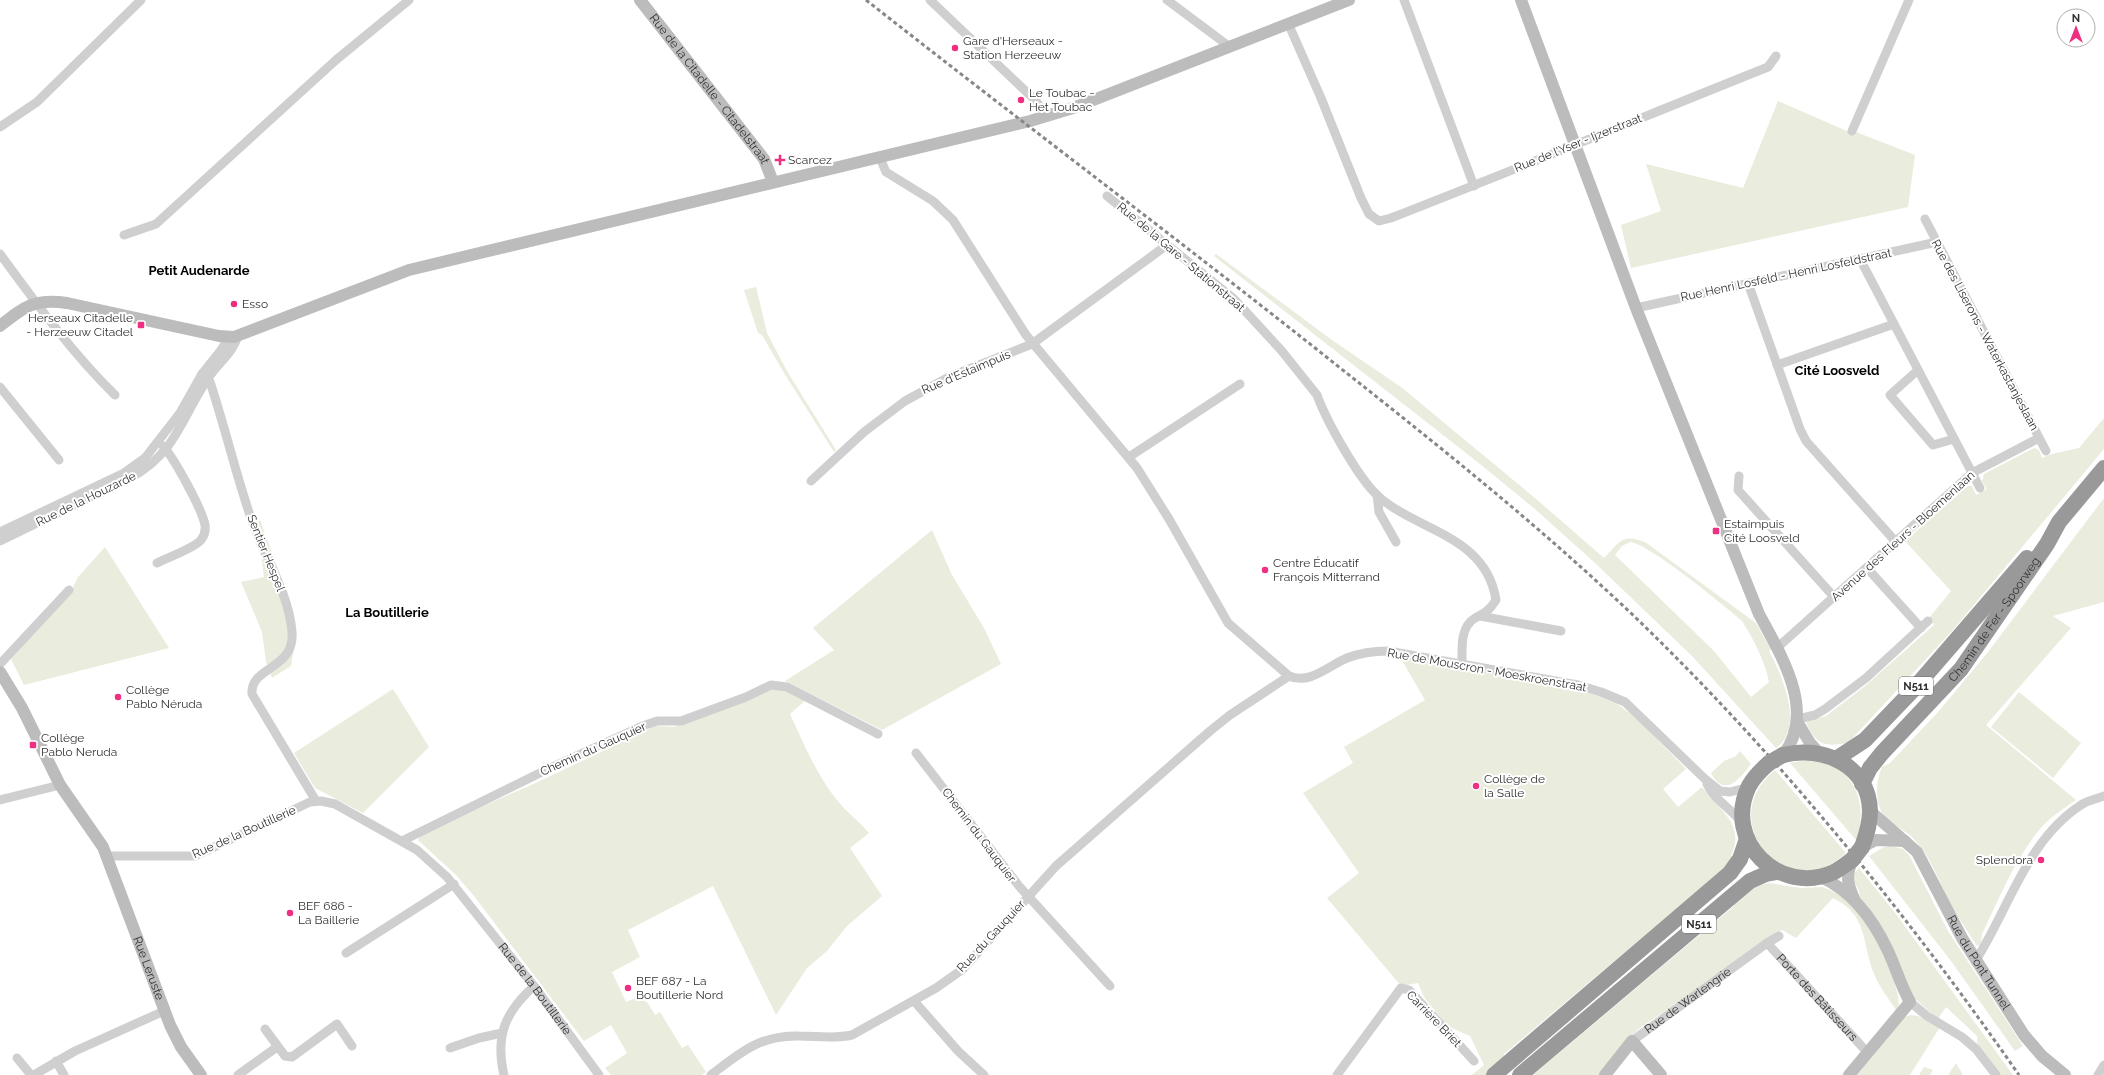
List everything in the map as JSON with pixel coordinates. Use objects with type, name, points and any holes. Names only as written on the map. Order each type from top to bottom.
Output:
[{"type":"highway","name":"Chemin de Fer - Spoorweg","points":[[1836,759],[1866,740],[1988,605],[2104,468]]},
{"type":"highway","name":"Chemin de Fer - Spoorweg","points":[[1862,784],[1870,768],[1882,753],[1960,669],[2048,544],[2059,522]]},
{"type":"highway","points":[[1803,751],[1819,753],[1836,759],[1851,770],[1862,784],[1870,811],[1869,829],[1862,847],[1852,860],[1836,872],[1821,877],[1806,879],[1791,877],[1777,872],[1759,858],[1745,831],[1743,805],[1749,787],[1757,774],[1769,763],[1783,756],[1803,751]]},
{"type":"highway","name":"N511","points":[[1494,1075],[1730,873],[1740,859],[1745,831]]},
{"type":"highway","name":"N511","points":[[1520,1075],[1750,881],[1766,874],[1777,872]]},
{"type":"main road","name":"Rue de la Citadelle - Citadelstraat","points":[[640,0],[764,159],[772,182]]},
{"type":"main road","points":[[0,326],[22,308],[36,302],[49,301],[67,303],[218,336],[234,336],[409,270],[1047,116],[1080,106],[1350,0]]},
{"type":"main road","points":[[1521,0],[1636,308],[1756,608],[1792,681],[1798,721],[1810,743],[1819,753]]},
{"type":"main road","points":[[0,672],[22,708],[60,785],[98,838],[107,856]]},
{"type":"main road","points":[[1783,756],[1792,745],[1798,721]]},
{"type":"main road","name":"Rue du Pont Tunnel","points":[[1870,811],[1886,827],[1905,841],[1916,852],[1939,897],[1976,960],[2024,1035],[2042,1056],[2065,1075]]},
{"type":"main road","points":[[1862,847],[1876,840],[1905,841]]},
{"type":"main road","name":"Rue Leruste","points":[[107,856],[164,1011],[181,1047],[200,1075]]},
{"type":"main road","points":[[1852,860],[1847,875],[1854,900]]},
{"type":"main road","points":[[1821,877],[1831,882],[1854,900],[1880,936],[1889,952],[1903,989],[1910,1002]]},
{"type":"main road","name":"Porte des Bâtisseurs","points":[[1849,1075],[1910,1002]]},
{"type":"main road","points":[[1632,1041],[1661,1075]]},
{"type":"main road","name":"Rue de Warlengrie","points":[[1605,1075],[1632,1041]]},
{"type":"street","points":[[0,127],[36,102],[141,0]]},
{"type":"street","points":[[124,235],[156,224],[336,60],[409,0]]},
{"type":"street","points":[[930,0],[1036,101],[1047,116]]},
{"type":"street","points":[[1167,0],[1230,47]]},
{"type":"street","points":[[1404,0],[1474,186]]},
{"type":"street","points":[[1852,131],[1909,0]]},
{"type":"street","name":"Rue de l'Yser - Ijzerstraat","points":[[1288,24],[1321,98],[1361,198],[1369,214],[1379,221],[1391,218],[1474,186],[1768,67],[1776,56]]},
{"type":"street","points":[[879,156],[886,172],[933,201],[953,220],[1006,306],[1032,344],[1129,457],[1157,498],[1228,623],[1289,676]]},
{"type":"street","name":"Rue de la Gare - Stationstraat","points":[[1107,196],[1234,299],[1304,377],[1317,395],[1322,409],[1361,475],[1377,495],[1388,504],[1450,538],[1479,561],[1486,569],[1496,600],[1489,610],[1467,625],[1463,635],[1462,663]]},
{"type":"street","name":"Rue des Liserons - Waterkastanjeslaan","points":[[1925,220],[2046,451]]},
{"type":"street","name":"Rue Henri Losfeld - Henri Losfeldstraat","points":[[1636,308],[1937,242]]},
{"type":"street","name":"Rue d'Estaimpuis","points":[[811,481],[864,432],[919,392],[960,372],[1032,344],[1167,245]]},
{"type":"street","points":[[0,254],[36,302],[99,380],[115,395]]},
{"type":"street","points":[[1860,259],[1980,488]]},
{"type":"street","points":[[1748,283],[1806,441],[1895,541]]},
{"type":"street","points":[[1777,365],[1894,324]]},
{"type":"street","points":[[205,376],[221,350],[234,336]]},
{"type":"street","points":[[1918,370],[1890,395],[1933,445],[1954,439]]},
{"type":"street","name":"Rue de la Houzarde","points":[[0,532],[129,470],[145,458],[159,442],[205,376]]},
{"type":"street","name":"Rue de la Houzarde","points":[[0,541],[132,477],[152,465],[166,450],[205,376]]},
{"type":"street","name":"Sentier Hespel","points":[[205,376],[255,530],[280,584],[292,632],[288,654],[281,662],[256,680],[252,694],[316,801]]},
{"type":"street","points":[[1129,457],[1240,384]]},
{"type":"street","points":[[0,387],[59,460]]},
{"type":"street","name":"Avenue des Fleurs - Bloemenlaan","points":[[1777,648],[1835,598],[1895,541],[1972,473],[2039,438]]},
{"type":"street","points":[[157,563],[196,544],[203,536],[205,530],[203,519],[176,463],[159,442]]},
{"type":"street","points":[[1739,476],[1738,490],[1835,598]]},
{"type":"street","name":"Rue de la Gare - Stationstraat","points":[[1377,495],[1379,512],[1396,542]]},
{"type":"street","points":[[1867,568],[1921,628]]},
{"type":"street","points":[[0,664],[68,590]]},
{"type":"street","points":[[1480,616],[1562,631]]},
{"type":"street","points":[[1798,721],[1815,715],[1825,709],[1866,678],[1928,621]]},
{"type":"street","name":"Rue de Mouscron - Moeskroenstraat","points":[[1289,676],[1299,679],[1309,678],[1347,658],[1380,651],[1399,652],[1582,686],[1625,702],[1705,779],[1720,791],[1730,792],[1749,787]]},
{"type":"street","name":"Rue du Gauquier","points":[[712,1075],[745,1050],[765,1039],[785,1036],[847,1036],[936,988],[963,969],[1056,866],[1210,731],[1230,715],[1289,676]]},
{"type":"street","name":"Chemin du Gauquier","points":[[402,841],[552,767],[640,727],[657,721],[681,721],[771,686],[787,686],[878,734]]},
{"type":"street","name":"Chemin du Gauquier","points":[[916,753],[1019,886],[1110,986]]},
{"type":"street","name":"Rue de Mouscron - Moeskroenstraat","points":[[1705,779],[1710,790],[1735,813],[1745,831]]},
{"type":"street","points":[[0,800],[60,785]]},
{"type":"street","points":[[1976,960],[2032,856],[2060,820],[2082,804],[2104,796]]},
{"type":"street","name":"Rue de la Boutillerie","points":[[107,856],[195,856],[307,804],[316,801],[335,804],[402,841],[429,859],[454,884],[534,986],[599,1075]]},
{"type":"street","points":[[346,953],[454,884]]},
{"type":"street","name":"Rue de Warlengrie","points":[[1632,1041],[1767,943],[1779,936]]},
{"type":"street","name":"Porte des Bâtisseurs","points":[[1767,943],[1867,1052]]},
{"type":"street","points":[[504,1075],[500,1051],[505,1021],[512,1010],[534,986]]},
{"type":"street","name":"Carrière Briet","points":[[1337,1075],[1401,988],[1409,990],[1474,1061]]},
{"type":"street","points":[[914,1001],[958,1051],[984,1075]]},
{"type":"street","points":[[1910,1002],[1927,1016],[1962,1036],[1976,1049],[1996,1075]]},
{"type":"street","points":[[17,1058],[33,1075],[56,1061],[164,1011]]},
{"type":"street","points":[[265,1029],[283,1055],[292,1057],[336,1024],[352,1046]]},
{"type":"street","points":[[450,1048],[479,1038],[502,1034]]},
{"type":"street","points":[[238,1075],[277,1047]]},
{"type":"street","points":[[56,1061],[64,1075]]},
{"type":"street","points":[[2098,1075],[2104,1065]]},
{"type":"shaded area","points":[[1778,101],[1847,131],[1856,132],[1915,155],[1908,207],[1631,268],[1621,225],[1661,211],[1646,164],[1743,188]]},
{"type":"shaded area","points":[[1216,254],[1332,340],[1401,387],[1535,498],[1604,558],[1618,544],[1626,539],[1631,538],[1645,542],[1756,623],[1771,649],[1769,651],[1785,687],[1790,715],[1789,728],[1785,739],[1776,748],[1692,656],[1595,563],[1536,510],[1475,460],[1214,256]],"holes":[[[1630,542],[1639,545],[1669,563],[1742,621],[1758,650],[1765,666],[1769,682],[1751,697],[1714,651],[1615,555],[1622,546]]]},
{"type":"shaded area","points":[[756,287],[767,333],[787,371],[836,450],[834,452],[762,335],[758,333],[744,290]]},
{"type":"shaded area","points":[[2104,418],[2104,449],[1952,631],[1848,743],[1833,745],[1822,743],[1817,740],[1813,736],[1806,722],[1826,716],[1865,686],[1934,625],[1929,618],[1951,591],[1905,541],[1968,486],[1972,486],[1976,495],[1987,489],[1982,481],[1984,474],[2034,448],[2039,450],[2042,458],[2052,454],[2079,448]]},
{"type":"shaded area","points":[[2104,498],[2104,602],[2053,616],[2071,628],[1986,725],[2076,800],[2048,821],[2031,841],[2015,866],[1982,934],[1981,944],[1977,946],[1951,905],[1933,867],[1919,845],[1909,835],[1891,823],[1883,815],[1879,806],[1877,795],[1877,783],[1880,772],[1882,767],[1890,763],[1939,711],[1988,652]]},
{"type":"shaded area","points":[[260,520],[288,596],[296,636],[291,666],[272,678],[266,662],[262,632],[241,582],[264,577],[257,524]]},
{"type":"shaded area","points":[[932,530],[952,575],[984,628],[1001,664],[882,730],[785,681],[834,650],[813,628]]},
{"type":"shaded area","points":[[105,547],[169,648],[24,685],[11,659],[72,589],[78,577]]},
{"type":"shaded area","points":[[1400,657],[1586,692],[1617,704],[1635,717],[1686,769],[1663,789],[1678,807],[1702,787],[1728,818],[1733,826],[1735,835],[1735,845],[1731,856],[1734,858],[1733,861],[1504,1054],[1505,1058],[1486,1075],[1472,1075],[1484,1065],[1470,1036],[1447,1026],[1424,997],[1418,983],[1401,986],[1327,898],[1359,873],[1303,793],[1353,763],[1344,747],[1425,700]]},
{"type":"shaded area","points":[[776,687],[807,699],[790,714],[823,780],[848,813],[869,833],[850,848],[882,896],[847,926],[826,952],[807,968],[776,1015],[713,886],[628,930],[640,957],[612,972],[626,1002],[638,997],[648,1003],[655,1015],[660,1012],[682,1048],[688,1045],[706,1072],[702,1075],[611,1075],[605,1068],[627,1053],[611,1025],[584,1041],[474,896],[457,876],[418,840],[423,832],[529,786],[656,726],[674,727]]},
{"type":"shaded area","points":[[393,689],[429,747],[363,813],[315,788],[294,753]]},
{"type":"shaded area","points":[[2019,692],[2081,743],[2053,778],[1991,727]]},
{"type":"shaded area","points":[[1740,751],[1751,764],[1732,784],[1721,785],[1716,781],[1711,773],[1724,761],[1736,756]]},
{"type":"shaded area","points":[[1800,761],[1822,762],[1844,773],[1851,782],[1857,792],[1860,804],[1861,816],[1856,840],[1790,763]]},
{"type":"shaded area","points":[[1775,770],[1846,853],[1823,867],[1801,870],[1781,864],[1765,851],[1754,833],[1751,812],[1758,790]]},
{"type":"shaded area","points":[[1891,846],[1903,849],[1909,855],[1948,931],[2023,1046],[2015,1051],[1951,961],[1869,856],[1884,847]]},
{"type":"shaded area","points":[[1859,868],[1896,914],[2013,1075],[2000,1075],[1977,1043],[1977,1036],[1946,1007],[1938,1019],[1914,998],[1880,924],[1858,896],[1860,893],[1854,881],[1854,874]]},
{"type":"shaded area","points":[[1759,883],[1761,885],[1769,883],[1801,888],[1823,887],[1838,894],[1840,893],[1863,918],[1874,936],[1887,963],[1897,990],[1899,1000],[1898,1008],[1896,1010],[1875,976],[1859,922],[1845,905],[1833,898],[1796,938],[1782,930],[1640,1028],[1623,1043],[1599,1075],[1533,1075],[1734,906],[1734,902]]},
{"type":"shaded area","points":[[1911,1015],[1918,1016],[1940,1027],[1910,1075],[1857,1075],[1904,1017]]},
{"type":"shaded area","points":[[1956,1063],[1963,1075],[1948,1075]]},
{"type":"shaded area","points":[[1924,1067],[1933,1070],[1930,1075],[1919,1075]]},
{"type":"railway","points":[[866,0],[1285,324],[1493,491],[1601,585],[1636,618],[1741,725],[1839,837],[1931,954],[2019,1075]]},
{"type":"place","name":"Gare d'Herseaux - Station Herzeeuw","points":[[955,48]]},
{"type":"place","name":"Le Toubac - Het Toubac","points":[[1021,100]]},
{"type":"place","name":"Scarcez","points":[[780,160]]},
{"type":"place","name":"Esso","points":[[234,304]]},
{"type":"place","name":"Herseaux Citadelle - Herzeeuw Citadel","points":[[141,325]]},
{"type":"place","name":"Estaimpuis Cité Loosveld","points":[[1716,531]]},
{"type":"place","name":"Centre Éducatif François Mitterrand","points":[[1265,570]]},
{"type":"place","name":"Collège Pablo Néruda","points":[[118,697]]},
{"type":"place","name":"Collège Pablo Neruda","points":[[33,745]]},
{"type":"place","name":"Collège de la Salle","points":[[1476,786]]},
{"type":"place","name":"Splendora","points":[[2041,860]]},
{"type":"place","name":"BEF 686 - La Baillerie","points":[[290,913]]},
{"type":"place","name":"BEF 687 - La Boutillerie Nord","points":[[628,988]]},
{"type":"district","name":"Petit Audenarde","points":[[199,270]]},
{"type":"district","name":"Cité Loosveld","points":[[1837,370]]},
{"type":"district","name":"La Boutillerie","points":[[387,612]]}]
